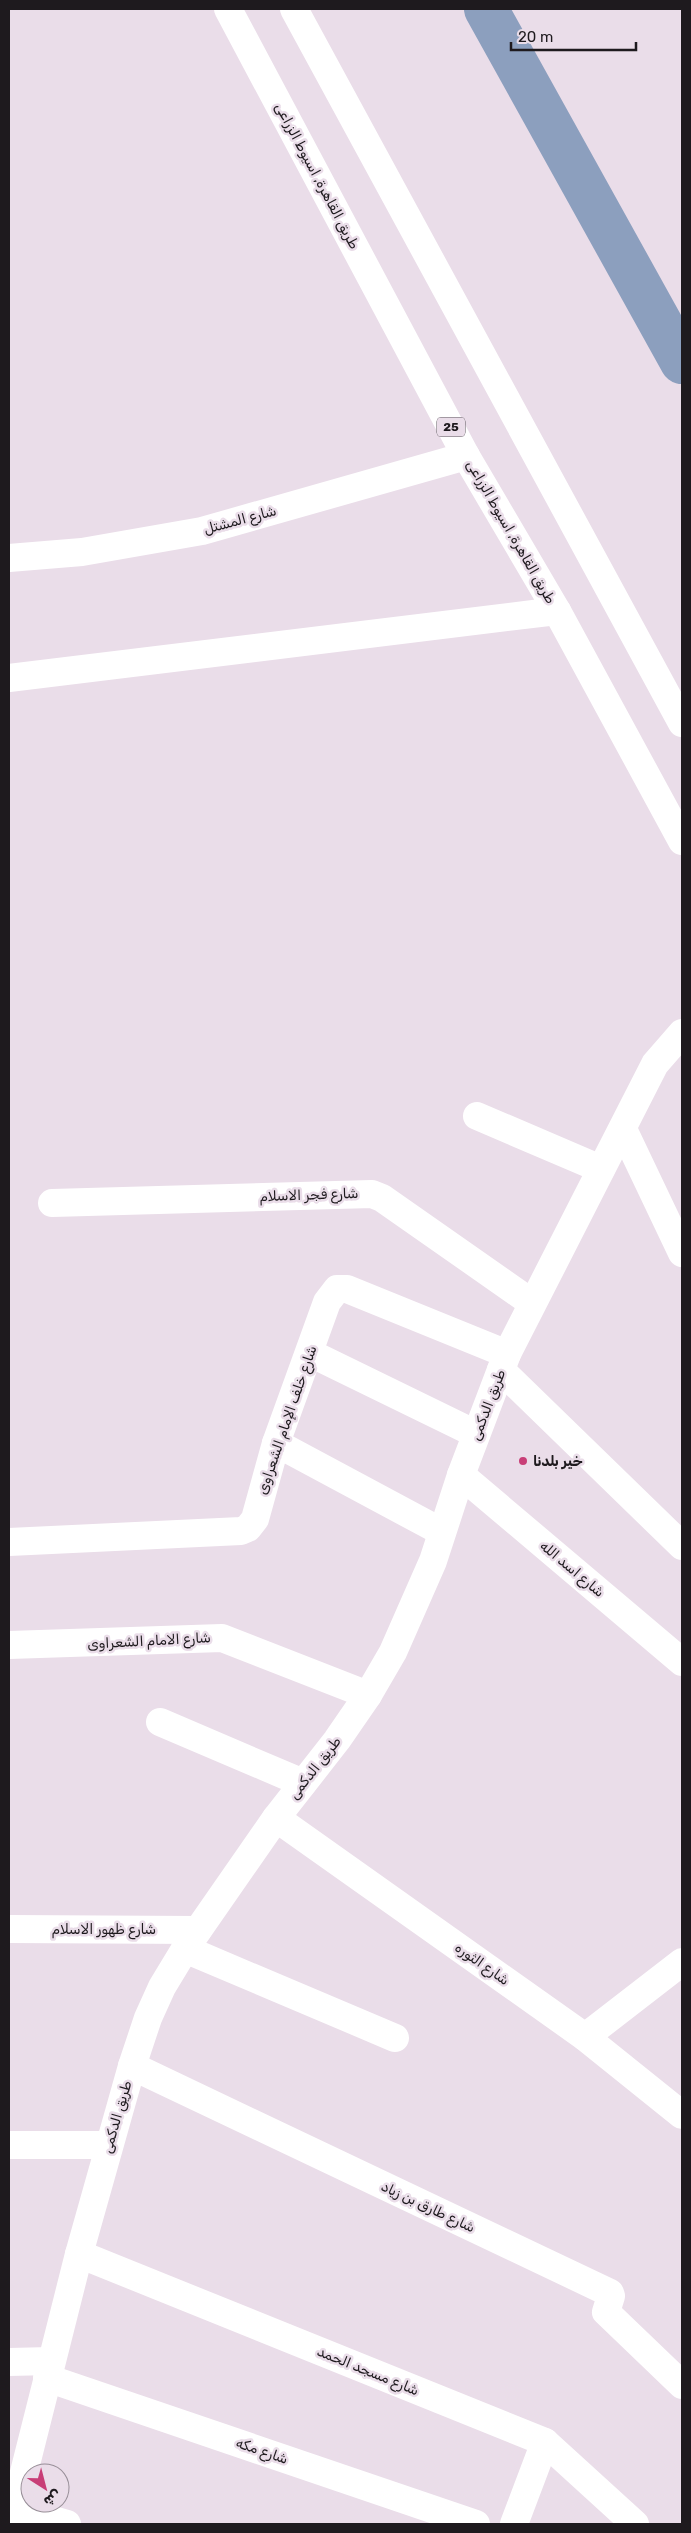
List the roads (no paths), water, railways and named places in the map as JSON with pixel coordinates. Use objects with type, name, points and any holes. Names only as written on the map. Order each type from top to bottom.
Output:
[{"type":"main road","name":"طريق القاهرة, اسيوط الزراعى","points":[[228,9],[466,456],[557,611],[682,841]]},
{"type":"main road","points":[[294,9],[682,722]]},
{"type":"main road","name":"شارع المشتل","points":[[9,558],[82,552],[202,531],[466,456]]},
{"type":"main road","points":[[9,678],[557,611]]},
{"type":"main road","name":"طريق الدكمى","points":[[13,2505],[79,2254],[132,2066],[148,2018],[162,1987],[276,1818],[337,1740],[368,1695],[393,1652],[433,1561],[461,1475],[504,1362],[532,1303],[655,1064],[682,1033]]},
{"type":"main road","points":[[477,1116],[601,1169]]},
{"type":"main road","points":[[623,1129],[682,1253]]},
{"type":"main road","name":"شارع فجر الاسلام","points":[[52,1203],[372,1194],[382,1198],[532,1303]]},
{"type":"main road","name":"شارع خلف الإمام الشعراوى","points":[[9,1542],[241,1531],[248,1528],[254,1518],[276,1443],[327,1302],[334,1291],[341,1288],[347,1289],[504,1362]]},
{"type":"main road","points":[[310,1352],[476,1434]]},
{"type":"main road","points":[[504,1362],[682,1546]]},
{"type":"main road","points":[[276,1443],[442,1532]]},
{"type":"main road","name":"شارع اسد الله","points":[[461,1475],[682,1662]]},
{"type":"main road","name":"شارع الامام الشعراوى","points":[[9,1645],[222,1638],[368,1695]]},
{"type":"main road","points":[[160,1722],[302,1783]]},
{"type":"main road","name":"شارع الثوره","points":[[276,1818],[585,2037],[682,2115]]},
{"type":"main road","name":"شارع ظهور الاسلام","points":[[9,1929],[192,1940]]},
{"type":"main road","points":[[192,1940],[396,2038]]},
{"type":"main road","points":[[585,2037],[682,1962]]},
{"type":"main road","name":"شارع طارق بن زياد","points":[[132,2066],[610,2293],[611,2296],[606,2312],[682,2385]]},
{"type":"main road","points":[[9,2145],[110,2145]]},
{"type":"main road","name":"شارع مسجد الحمد","points":[[79,2254],[545,2442],[635,2524]]},
{"type":"main road","points":[[9,2362],[49,2369]]},
{"type":"main road","name":"شارع مكه","points":[[49,2369],[476,2524]]},
{"type":"main road","points":[[514,2524],[545,2442]]},
{"type":"main road","points":[[13,2505],[67,2524]]},
{"type":"waterway","points":[[486,9],[682,362]]},
{"type":"place","name":"خير بلدنا","points":[[523,1461]]}]
